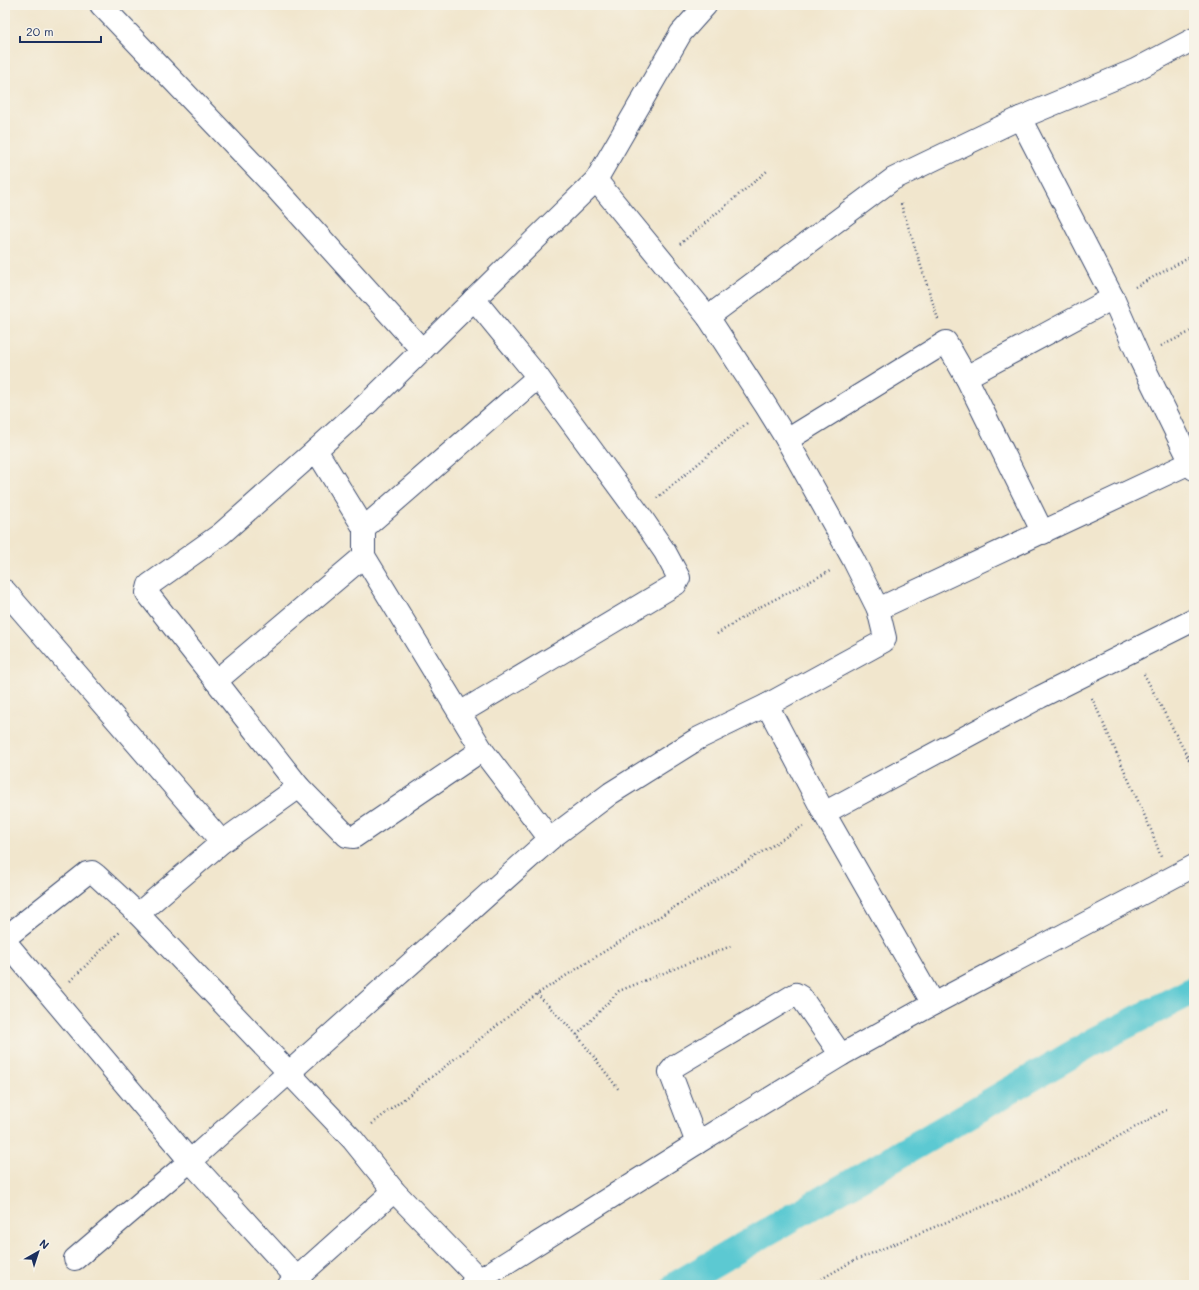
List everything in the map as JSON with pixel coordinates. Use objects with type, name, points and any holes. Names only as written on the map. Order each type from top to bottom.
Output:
[{"type":"street","points":[[101,5],[278,191],[422,350]]},
{"type":"street","points":[[482,750],[354,837],[347,836],[299,787],[151,598],[147,588],[154,581],[221,534],[316,450],[422,350],[596,180],[681,33],[706,5]]},
{"type":"street","points":[[708,317],[893,179],[1020,118],[1135,70],[1194,39]]},
{"type":"street","points":[[878,609],[1193,464],[1139,357],[1113,298],[1020,118]]},
{"type":"street","points":[[75,1260],[190,1161],[288,1071],[550,839],[612,793],[699,738],[881,644],[885,638],[878,609],[853,559],[787,440],[766,406],[708,317],[596,180]]},
{"type":"street","points":[[966,377],[1113,298]]},
{"type":"street","points":[[460,713],[678,581],[678,575],[639,514],[538,377],[474,299]]},
{"type":"street","points":[[787,440],[946,342],[966,377],[1043,533]]},
{"type":"street","points":[[364,528],[538,377]]},
{"type":"street","points":[[316,450],[364,528],[364,556],[482,750],[550,839]]},
{"type":"street","points":[[216,680],[364,556]]},
{"type":"street","points":[[5,591],[222,842]]},
{"type":"street","points":[[824,813],[1082,676],[1194,620]]},
{"type":"street","points":[[767,704],[824,813],[933,1004]]},
{"type":"street","points":[[138,914],[222,842],[299,787]]},
{"type":"street","points":[[394,1191],[293,1281],[53,998],[10,958],[7,942],[10,934],[89,872],[96,875],[138,914],[353,1140],[394,1191],[475,1282],[841,1055],[933,1004],[1194,866]]},
{"type":"street","points":[[697,1143],[670,1072],[675,1066],[796,994],[801,997],[841,1055]]},
{"type":"path","points":[[661,260],[767,171]]},
{"type":"path","points":[[893,179],[946,342]]},
{"type":"path","points":[[1113,298],[1194,256]]},
{"type":"path","points":[[1139,357],[1194,330]]},
{"type":"path","points":[[639,514],[766,406]]},
{"type":"path","points":[[717,634],[758,608],[853,559]]},
{"type":"path","points":[[1132,651],[1194,769]]},
{"type":"path","points":[[1082,676],[1151,830],[1169,880]]},
{"type":"path","points":[[353,1140],[537,994],[824,813]]},
{"type":"path","points":[[53,998],[138,914]]},
{"type":"path","points":[[577,1035],[619,991],[731,946]]},
{"type":"path","points":[[537,994],[577,1035],[619,1090]]},
{"type":"path","points":[[811,1285],[851,1262],[1018,1192],[1168,1109]]},
{"type":"waterway","points":[[676,1285],[1095,1041],[1194,990]]}]
